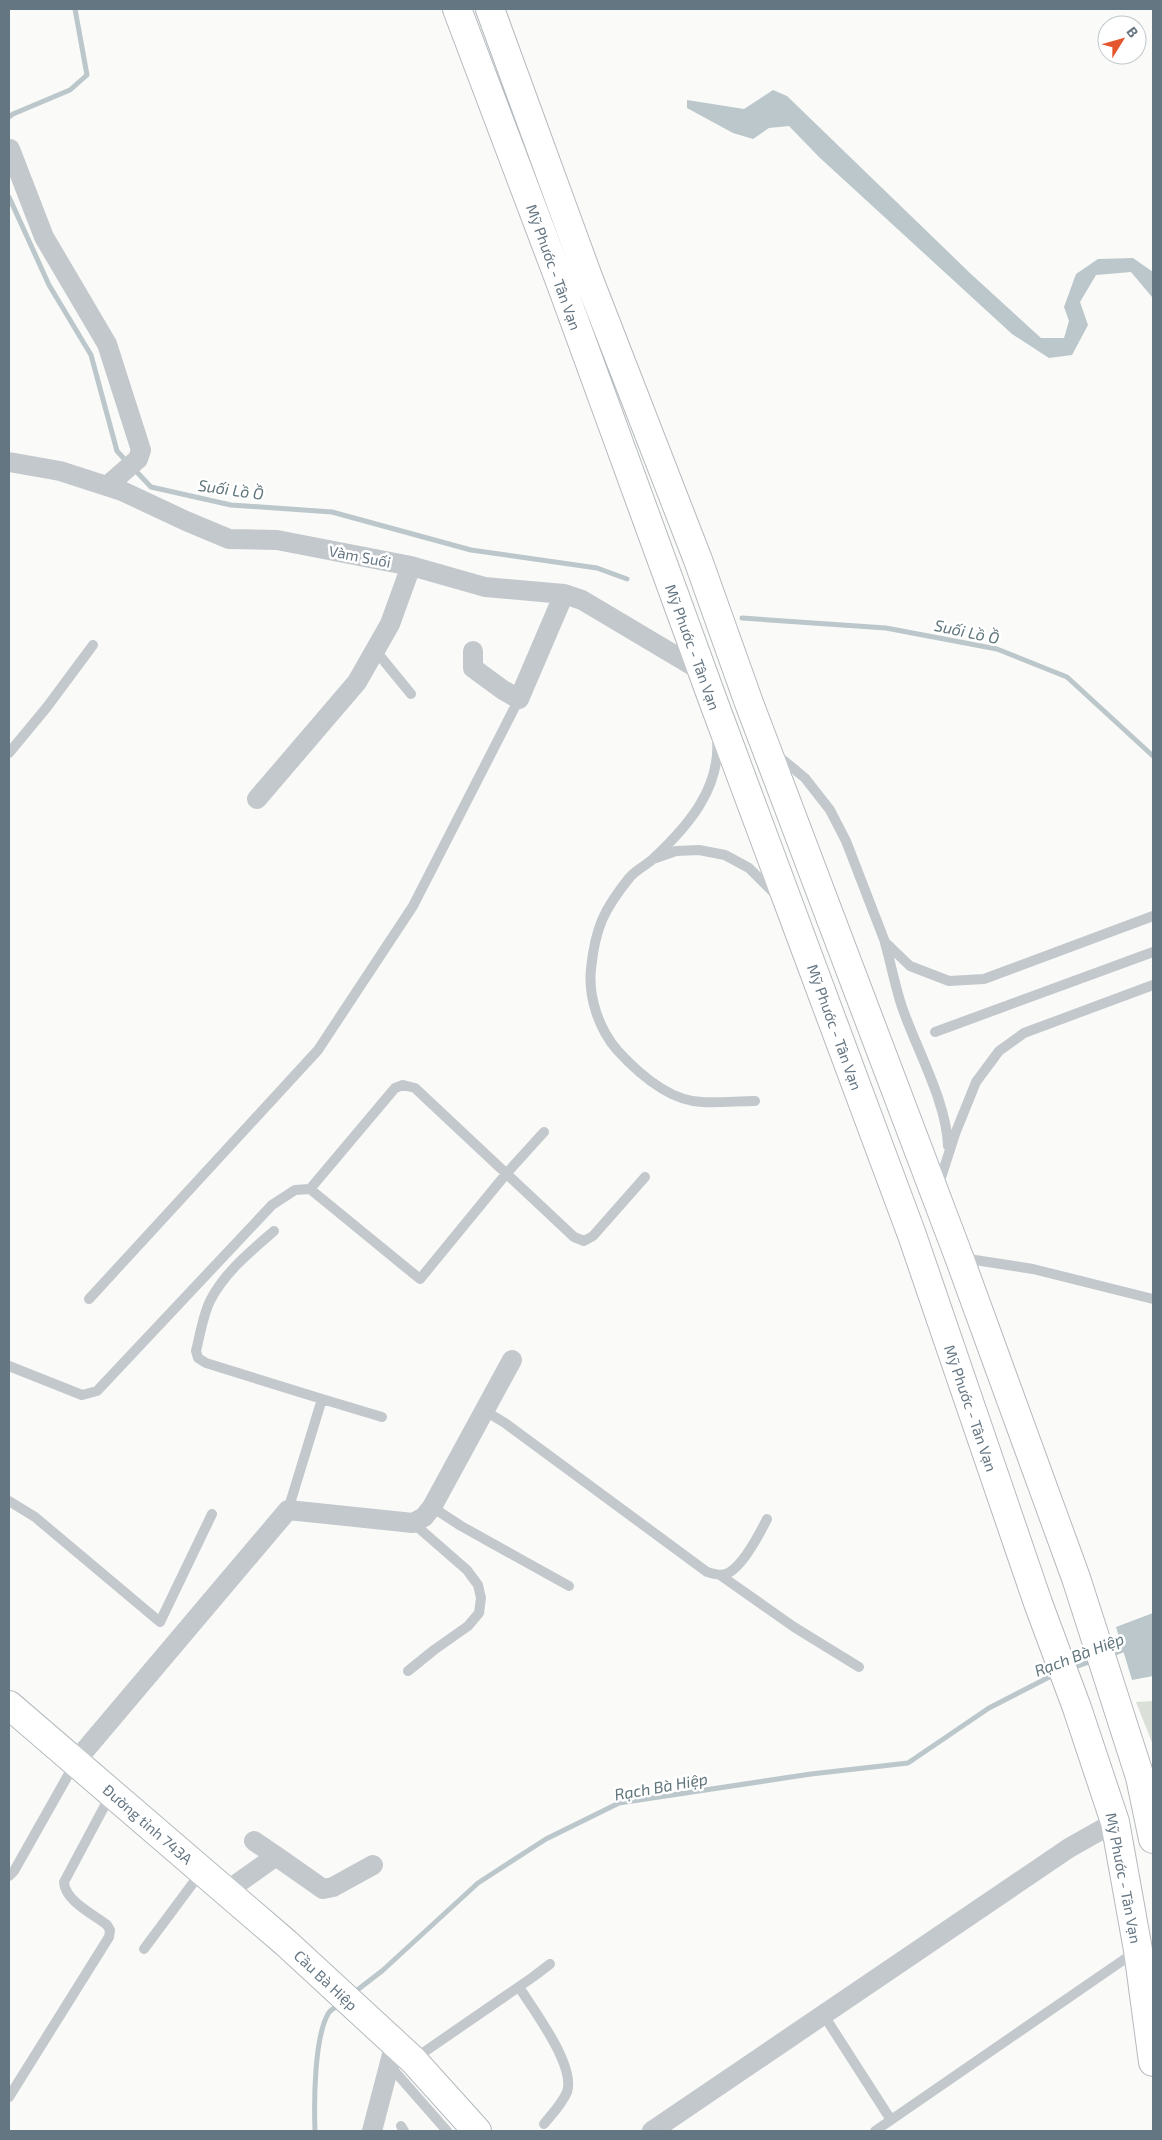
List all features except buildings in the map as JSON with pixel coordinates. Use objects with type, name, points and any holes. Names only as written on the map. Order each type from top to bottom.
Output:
[{"type":"main road","name":"Mỹ Phước - Tân Vạn","points":[[457,9],[558,275],[686,629],[912,1235],[1038,1603],[1077,1708],[1115,1822],[1138,1950],[1153,2062]]},
{"type":"main road","name":"Mỹ Phước - Tân Vạn","points":[[490,9],[588,277],[698,560],[765,745],[958,1257],[1076,1578],[1140,1777],[1153,1839]]},
{"type":"main road","name":"Đường tỉnh 743A","points":[[9,1705],[286,1943]]},
{"type":"main road","name":"Cầu Bà Hiệp","points":[[286,1943],[366,2017],[400,2056]]},
{"type":"main road","points":[[400,2056],[478,2131]]},
{"type":"street","points":[[10,149],[44,237],[107,344],[141,450],[138,459],[112,482]]},
{"type":"street","name":"Vàm Suối","points":[[9,462],[112,482],[122,491],[229,539],[276,540],[411,566],[485,586],[564,594],[582,600],[703,672]]},
{"type":"street","points":[[256,799],[357,682],[390,624],[411,566]]},
{"type":"street","points":[[473,651],[473,668],[519,699],[564,594]]},
{"type":"street","points":[[75,1762],[288,1510],[413,1523],[424,1517],[432,1507],[512,1360]]},
{"type":"street","points":[[652,2131],[1070,1848],[1115,1822]]},
{"type":"street","points":[[254,1841],[323,1889],[333,1887],[373,1866]]},
{"type":"street","points":[[227,1891],[276,1856]]},
{"type":"street","points":[[372,2131],[400,2056]]},
{"type":"lane","points":[[9,753],[47,707],[93,645]]},
{"type":"lane","points":[[376,650],[411,694]]},
{"type":"lane","points":[[89,1299],[318,1050],[413,906],[519,699]]},
{"type":"lane","points":[[715,706],[718,748],[713,778],[699,808],[653,860],[632,875],[604,914],[594,942],[590,978],[592,1004],[612,1044],[634,1069],[666,1092],[700,1102],[755,1101]]},
{"type":"lane","points":[[765,745],[805,778],[830,810],[846,841],[885,942],[902,1006],[942,1113],[948,1133],[949,1154]]},
{"type":"lane","points":[[653,860],[676,851],[699,850],[725,855],[749,868],[791,910]]},
{"type":"lane","points":[[885,942],[910,966],[949,981],[984,979],[1153,916]]},
{"type":"lane","points":[[936,1032],[1153,952]]},
{"type":"lane","points":[[935,1198],[976,1082],[999,1051],[1024,1033],[1153,985]]},
{"type":"lane","points":[[310,1189],[395,1088],[403,1084],[415,1088],[574,1237],[584,1240],[592,1236],[645,1177]]},
{"type":"lane","points":[[9,1366],[82,1395],[97,1391],[272,1205],[295,1190],[310,1189],[420,1279],[506,1174],[544,1132]]},
{"type":"lane","points":[[274,1231],[243,1258],[223,1280],[210,1300],[196,1351],[198,1358],[206,1363],[382,1417]]},
{"type":"lane","points":[[958,1257],[1033,1269],[1153,1299]]},
{"type":"lane","points":[[288,1510],[322,1400]]},
{"type":"lane","points":[[485,1411],[707,1572],[720,1575],[794,1627],[859,1667]]},
{"type":"lane","points":[[9,1500],[35,1517],[160,1622],[212,1514]]},
{"type":"lane","points":[[432,1507],[461,1526],[569,1586]]},
{"type":"lane","points":[[720,1575],[730,1572],[740,1562],[767,1518]]},
{"type":"lane","points":[[408,1672],[434,1650],[468,1626],[479,1613],[481,1598],[478,1585],[467,1570],[413,1523]]},
{"type":"lane","points":[[9,1876],[14,1871],[75,1762]]},
{"type":"lane","points":[[9,2097],[109,1937],[110,1930],[108,1925],[69,1896],[64,1890],[64,1882],[112,1793]]},
{"type":"lane","points":[[144,1949],[202,1870]]},
{"type":"lane","points":[[875,2131],[1138,1950]]},
{"type":"lane","points":[[447,2131],[400,2056],[519,1987],[550,1964]]},
{"type":"lane","points":[[519,1987],[556,2046],[567,2072],[568,2090],[544,2124]]},
{"type":"lane","points":[[823,2014],[891,2120]]},
{"type":"shaded area","points":[[773,90],[787,96],[971,274],[1041,338],[1064,338],[1069,321],[1064,307],[1076,274],[1098,259],[1133,258],[1153,272],[1153,310],[1152,297],[1131,272],[1096,275],[1080,302],[1088,325],[1072,355],[1049,358],[1012,334],[819,157],[789,126],[769,128],[753,139],[733,133],[687,108],[687,100],[744,109]]},
{"type":"shaded area","points":[[1153,1613],[1153,1676],[1132,1680],[1116,1627]]},
{"type":"shaded area","points":[[1153,1701],[1153,1745],[1136,1702]]},
{"type":"waterway","name":"Suối Lồ Ồ","points":[[9,117],[70,90],[87,75],[75,9]]},
{"type":"waterway","name":"Suối Lồ Ồ","points":[[9,197],[49,285],[91,355],[117,451],[128,463]]},
{"type":"waterway","name":"Suối Lồ Ồ","points":[[134,469],[151,487],[231,505],[332,512],[471,550],[597,568],[627,579]]},
{"type":"waterway","name":"Suối Lồ Ồ","points":[[742,618],[886,628],[997,649],[1067,677],[1153,756]]},
{"type":"waterway","name":"Rạch Bà Hiệp","points":[[1110,1655],[1128,1648]]},
{"type":"waterway","name":"Rạch Bà Hiệp","points":[[1072,1668],[1095,1660]]},
{"type":"waterway","name":"Rạch Bà Hiệp","points":[[352,1994],[382,1971],[478,1883],[546,1839],[619,1803],[811,1774],[908,1763],[989,1708],[1057,1673]]},
{"type":"waterway","name":"Rạch Bà Hiệp","points":[[315,2131],[316,2071],[320,2039],[328,2014],[340,2004]]}]
